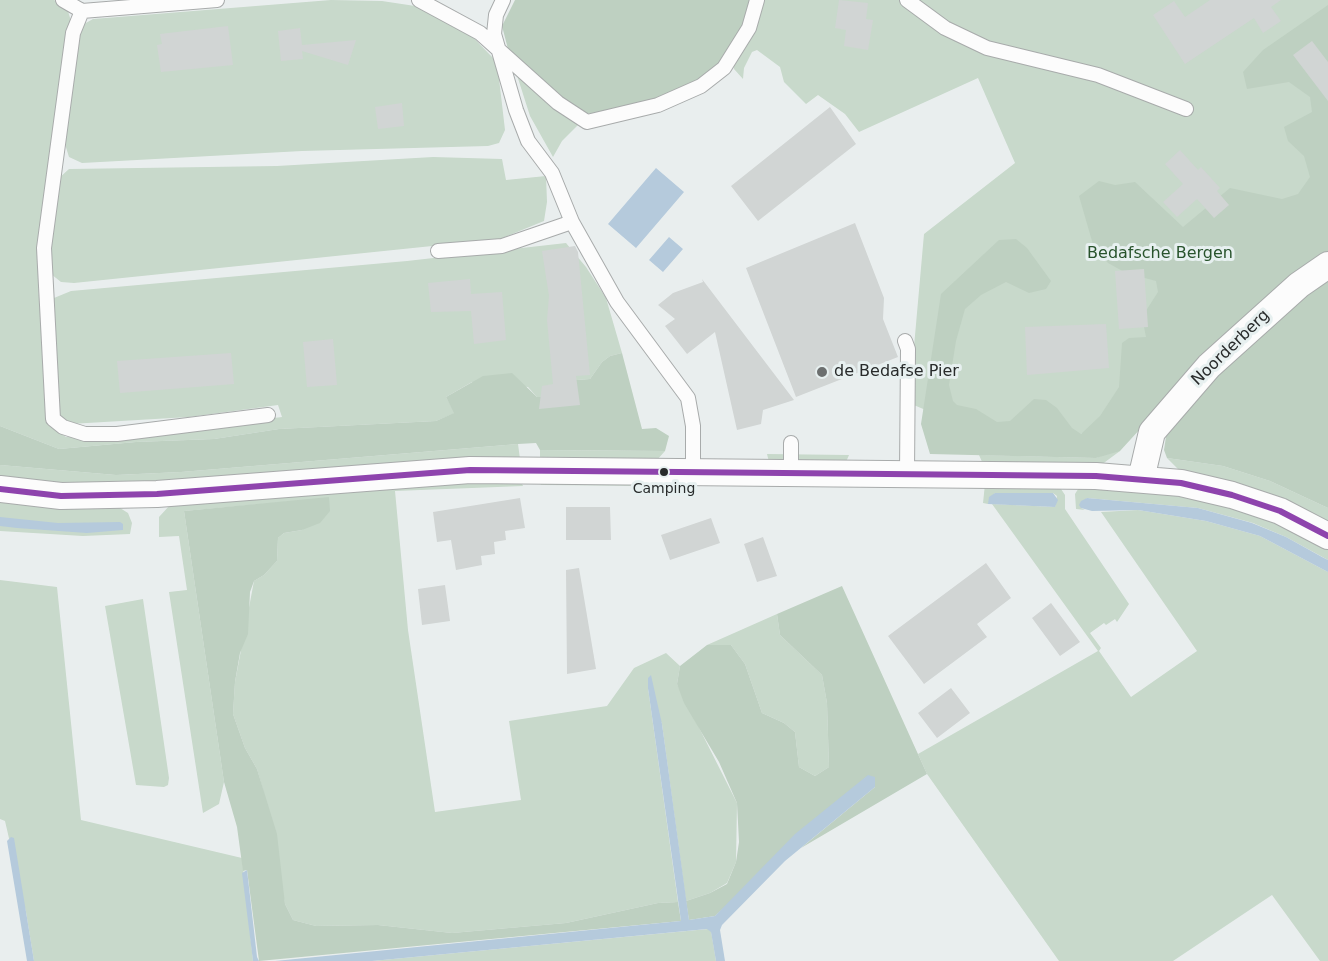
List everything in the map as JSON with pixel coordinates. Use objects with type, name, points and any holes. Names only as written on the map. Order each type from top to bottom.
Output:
[{"type":"street","name":"Noorderberg","points":[[1141,479],[1152,432],[1209,366],[1299,285],[1328,265]]},
{"type":"street","points":[[0,489],[61,496],[157,494],[470,470],[693,470],[1096,476],[1181,483],[1232,495],[1280,511],[1328,536]]},
{"type":"lane","points":[[63,0],[82,11],[218,0]]},
{"type":"lane","points":[[419,0],[472,28],[525,71],[558,103],[587,123],[658,105],[701,86],[724,68],[748,28],[757,0]]},
{"type":"lane","points":[[503,0],[496,15],[494,34],[516,110],[528,141],[552,173],[572,222],[617,302],[688,398],[693,426],[693,470]]},
{"type":"lane","points":[[907,0],[945,27],[987,48],[1098,75],[1186,109]]},
{"type":"lane","points":[[82,11],[74,33],[44,248],[53,419],[63,427],[85,434],[117,434],[268,415]]},
{"type":"lane","points":[[438,251],[502,246],[572,222]]},
{"type":"lane","points":[[905,341],[908,349],[907,473]]},
{"type":"lane","points":[[791,443],[791,472]]},
{"type":"green space","points":[[0,0],[54,0],[67,8],[71,21],[38,282],[46,398],[51,427],[66,437],[170,431],[282,417],[278,405],[189,417],[70,424],[57,415],[50,320],[54,298],[71,291],[407,261],[566,243],[586,267],[606,298],[622,353],[610,356],[602,362],[590,379],[564,381],[548,397],[537,397],[528,387],[472,382],[446,397],[455,413],[436,421],[279,429],[214,439],[136,442],[59,449],[0,426]]},
{"type":"green space","points":[[331,0],[382,1],[415,6],[467,31],[493,58],[498,70],[505,130],[499,143],[488,146],[302,151],[82,163],[69,157],[64,141],[78,35],[84,24],[93,19]]},
{"type":"green space","name":"Bedafsche Bergen","points":[[514,0],[1328,0],[1328,490],[1135,423],[1088,430],[1081,434],[997,440],[909,403],[924,234],[1015,163],[978,78],[859,132],[845,114],[818,95],[806,104],[784,82],[780,67],[757,50],[752,52],[744,68],[743,79],[734,69],[732,57],[714,18]]},
{"type":"green space","points":[[515,0],[756,0],[743,31],[714,73],[690,89],[621,112],[580,114],[508,49],[502,26]]},
{"type":"green space","points":[[1328,5],[1328,258],[1183,382],[1120,451],[1096,458],[930,454],[921,424],[941,294],[999,240],[1016,239],[1027,248],[1051,281],[1046,289],[1029,293],[1006,282],[981,295],[965,309],[956,341],[949,385],[953,401],[957,405],[976,409],[997,422],[1010,421],[1034,399],[1046,400],[1057,408],[1072,428],[1081,434],[1100,416],[1119,387],[1122,343],[1129,338],[1146,337],[1142,317],[1158,292],[1156,281],[1126,273],[1108,263],[1094,248],[1079,196],[1099,181],[1115,185],[1135,182],[1183,227],[1230,188],[1282,199],[1298,194],[1310,177],[1304,156],[1288,141],[1284,127],[1312,112],[1310,97],[1289,82],[1247,89],[1243,72],[1263,50]]},
{"type":"green space","points":[[515,69],[581,122],[562,141],[553,157],[530,116]]},
{"type":"green space","points":[[433,157],[502,159],[506,180],[546,176],[547,202],[544,221],[500,239],[74,283],[61,282],[51,274],[49,249],[58,179],[69,169],[277,166]]},
{"type":"green space","points":[[1328,273],[1328,508],[1270,481],[1223,466],[1167,458],[1164,450],[1167,430],[1218,366]]},
{"type":"green space","points":[[622,353],[642,429],[656,428],[669,436],[665,451],[540,450],[536,443],[181,472],[116,475],[0,465],[0,426],[59,449],[136,442],[214,439],[279,429],[436,421],[454,413],[446,397],[483,376],[512,373],[537,397],[548,397],[564,381],[590,379],[602,362],[610,356]]},
{"type":"green space","points":[[518,444],[520,459],[181,485],[88,486],[0,478],[0,465],[116,475],[181,472]]},
{"type":"green space","points":[[540,450],[665,451],[657,460],[540,459]]},
{"type":"green space","points":[[1113,451],[1120,451],[1101,465],[983,464],[979,455],[1096,458]]},
{"type":"green space","points":[[767,454],[849,455],[846,462],[769,462]]},
{"type":"green space","points":[[1167,458],[1223,466],[1270,481],[1328,508],[1328,522],[1181,472]]},
{"type":"green space","points":[[520,479],[523,486],[395,491],[408,630],[435,812],[521,800],[509,721],[607,706],[634,668],[666,653],[680,666],[677,684],[737,803],[736,862],[727,883],[710,893],[686,901],[662,724],[648,688],[678,902],[658,903],[566,923],[452,933],[378,925],[316,926],[293,920],[285,904],[257,769],[245,748],[233,714],[235,682],[254,581],[264,575],[277,561],[278,538],[284,533],[302,530],[329,498],[184,511],[224,782],[219,804],[203,813],[169,592],[187,590],[179,536],[159,537],[159,517],[170,505]]},
{"type":"green space","points":[[539,480],[662,480],[663,486],[541,485]]},
{"type":"green space","points":[[985,484],[1055,486],[1061,489],[1065,495],[1065,509],[1129,604],[1117,622],[1115,619],[1106,625],[1104,623],[1090,633],[1101,648],[1099,651],[1131,697],[1197,651],[1101,512],[1138,510],[1206,521],[1260,536],[1328,572],[1328,961],[1320,961],[1272,895],[1173,961],[1059,961],[927,774],[918,754],[1098,651],[992,504],[1055,507],[1057,496],[1053,493],[995,493],[988,504],[983,503]]},
{"type":"green space","points":[[1080,486],[1142,489],[1240,509],[1299,531],[1328,548],[1328,560],[1286,537],[1253,523],[1198,508],[1087,498],[1081,508],[1085,510],[1076,509],[1075,494]]},
{"type":"green space","points":[[329,497],[330,511],[320,523],[302,530],[284,533],[278,538],[277,561],[264,575],[254,581],[250,592],[248,634],[240,653],[235,682],[233,714],[245,748],[257,769],[277,834],[285,904],[293,920],[316,926],[378,925],[452,933],[566,923],[658,903],[678,902],[681,921],[259,961],[247,870],[243,871],[237,827],[224,782],[184,511]]},
{"type":"green space","points":[[0,501],[47,506],[120,508],[128,513],[132,523],[130,534],[83,536],[0,531]]},
{"type":"green space","points":[[0,580],[57,587],[81,820],[242,858],[253,961],[34,961],[26,912],[5,821],[0,819]]},
{"type":"green space","points":[[842,586],[927,774],[801,848],[875,787],[868,776],[715,916],[689,920],[686,901],[710,893],[727,884],[736,862],[739,842],[737,803],[719,762],[684,703],[677,684],[680,666],[707,645],[731,645],[745,664],[762,713],[784,723],[795,732],[799,767],[815,776],[829,767],[827,703],[822,675],[780,635],[777,614]]},
{"type":"green space","points":[[143,599],[169,778],[168,785],[164,787],[136,785],[105,606]]},
{"type":"green space","points":[[777,614],[780,635],[822,675],[827,703],[829,767],[815,776],[799,767],[795,732],[784,723],[762,713],[745,664],[731,645],[707,645]]},
{"type":"green space","points":[[708,929],[711,931],[716,961],[372,961]]},
{"type":"water","points":[[656,168],[684,192],[636,248],[608,224]]},
{"type":"water","points":[[669,237],[683,249],[663,272],[649,260]]},
{"type":"water","points":[[995,493],[1053,493],[1058,500],[1055,507],[988,504],[989,497]]},
{"type":"water","points":[[1087,498],[1198,508],[1252,523],[1286,537],[1328,560],[1328,572],[1260,536],[1206,521],[1138,510],[1092,511],[1081,508],[1079,505],[1081,501]]},
{"type":"water","points":[[0,517],[58,523],[120,522],[123,524],[123,530],[87,533],[17,528],[0,526]]},
{"type":"water","points":[[651,675],[662,724],[689,920],[715,916],[795,834],[868,775],[875,777],[875,787],[785,861],[722,925],[720,930],[725,961],[716,961],[711,932],[707,929],[372,961],[275,961],[681,921],[648,688],[648,678]]},
{"type":"water","points":[[11,837],[14,838],[34,961],[27,961],[7,841]]},
{"type":"water","points":[[247,870],[259,961],[253,961],[242,873]]},
{"type":"building","points":[[839,0],[868,3],[866,19],[873,20],[868,50],[844,46],[846,30],[835,28]]},
{"type":"building","points":[[1210,0],[1281,0],[1271,7],[1281,21],[1263,33],[1254,18],[1185,64],[1153,15],[1174,1],[1185,17]]},
{"type":"building","points":[[228,26],[233,65],[161,72],[157,45],[162,44],[160,34]]},
{"type":"building","points":[[300,28],[302,45],[356,40],[348,65],[302,51],[303,59],[281,61],[278,31]]},
{"type":"building","points":[[1312,41],[1328,62],[1328,101],[1293,55]]},
{"type":"building","points":[[402,103],[404,126],[378,129],[375,107]]},
{"type":"building","points":[[830,107],[856,144],[758,221],[731,186]]},
{"type":"building","points":[[1180,150],[1198,170],[1201,167],[1220,188],[1217,191],[1229,205],[1214,218],[1197,199],[1177,217],[1163,202],[1183,184],[1165,164]]},
{"type":"building","points":[[855,223],[884,298],[883,319],[898,357],[796,397],[746,268]]},
{"type":"building","points":[[575,246],[578,252],[590,375],[576,376],[580,405],[539,409],[542,386],[553,384],[547,320],[549,296],[542,251]]},
{"type":"building","points":[[1144,269],[1148,327],[1119,329],[1115,271]]},
{"type":"building","points":[[470,279],[471,294],[502,292],[506,340],[474,344],[471,311],[431,312],[428,283]]},
{"type":"building","points":[[702,279],[794,400],[763,410],[761,424],[737,430],[715,332],[687,354],[665,326],[675,319],[658,305],[673,293],[703,282]]},
{"type":"building","points":[[1106,324],[1109,368],[1027,375],[1025,327]]},
{"type":"building","points":[[333,339],[337,385],[307,387],[303,342]]},
{"type":"building","points":[[231,353],[234,384],[120,393],[117,361]]},
{"type":"building","points":[[520,498],[525,528],[505,531],[506,540],[494,542],[495,554],[481,556],[482,565],[456,570],[451,540],[437,542],[433,512]]},
{"type":"building","points":[[566,507],[610,507],[611,540],[566,540]]},
{"type":"building","points":[[711,518],[720,543],[670,560],[661,535]]},
{"type":"building","points":[[763,537],[777,576],[757,582],[744,544]]},
{"type":"building","points":[[986,563],[1011,598],[977,624],[987,637],[924,684],[888,636]]},
{"type":"building","points":[[579,568],[596,669],[567,674],[566,570]]},
{"type":"building","points":[[445,585],[450,621],[422,625],[418,589]]},
{"type":"building","points":[[1051,603],[1080,642],[1060,656],[1032,618]]},
{"type":"building","points":[[951,688],[970,713],[937,738],[918,713]]},
{"type":"transit line","points":[[0,489],[61,496],[157,494],[470,470],[1096,476],[1181,483],[1232,495],[1280,511],[1328,536]]},
{"type":"place","name":"de Bedafse Pier","points":[[822,372]]},
{"type":"place","name":"Camping","points":[[664,472]]}]
